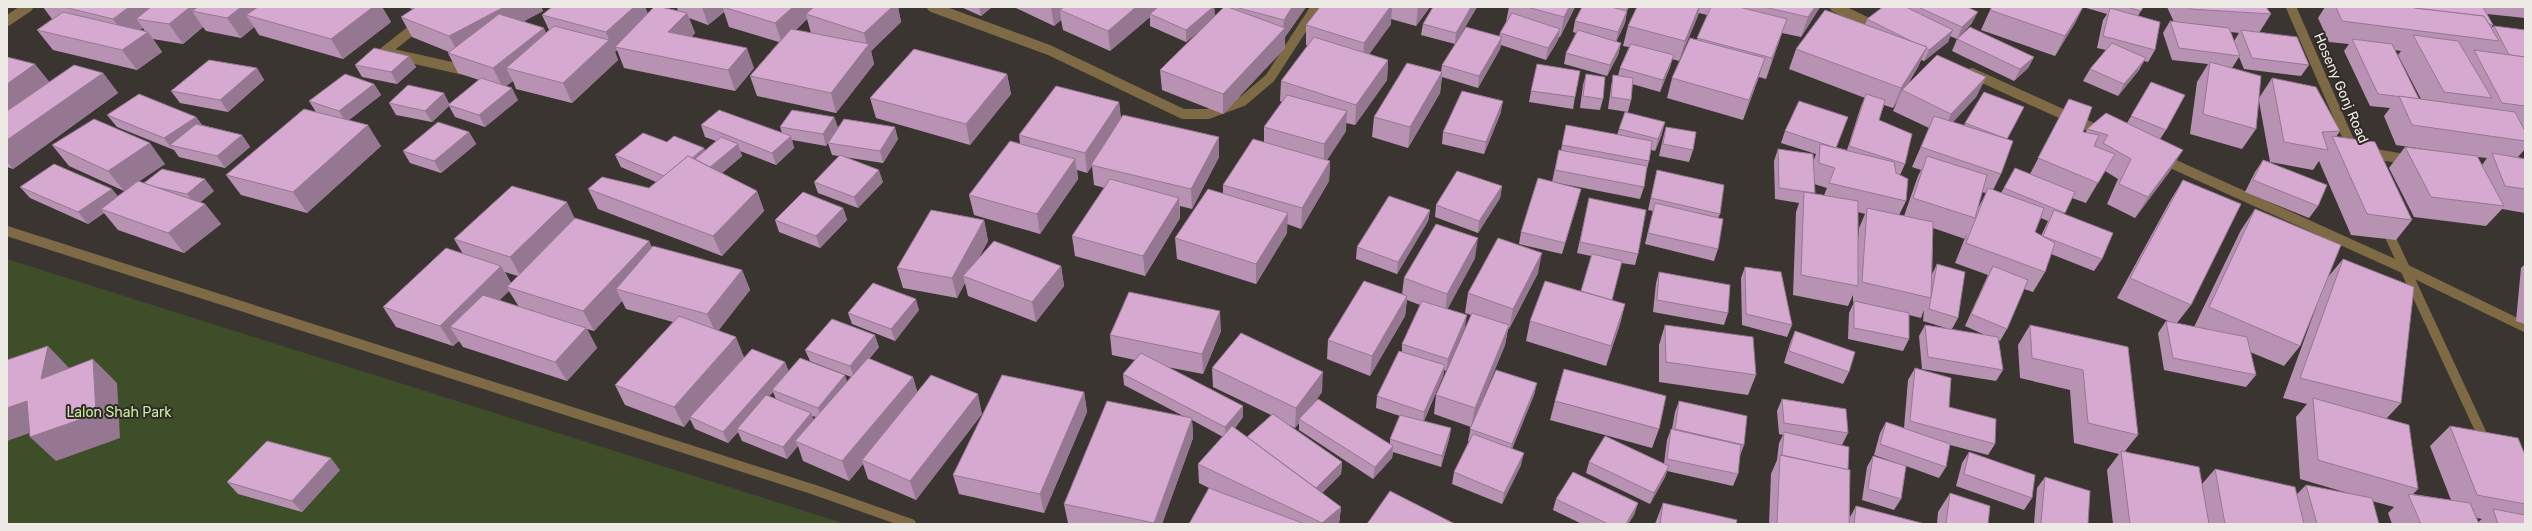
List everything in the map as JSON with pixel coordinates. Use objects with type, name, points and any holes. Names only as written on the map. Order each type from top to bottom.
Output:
[{"type":"street","points":[[7,21],[28,7]]},
{"type":"street","points":[[440,7],[384,52],[475,72]]},
{"type":"street","points":[[932,7],[1049,50],[1183,114],[1208,114],[1243,101],[1270,78],[1316,7]]},
{"type":"street","points":[[1835,7],[1891,34]]},
{"type":"street","name":"Hoseny Gonj Road","points":[[2291,7],[2355,155],[2423,162]]},
{"type":"street","points":[[1961,67],[2112,136]]},
{"type":"street","points":[[2156,156],[2403,268],[2525,327]]},
{"type":"street","points":[[2381,217],[2403,268],[2490,453]]},
{"type":"street","points":[[7,230],[808,488],[910,524]]},
{"type":"green space","name":"Lalon Shah Park","points":[[7,259],[846,524],[7,524]]},
{"type":"building","points":[[64,7],[129,7],[113,19]]},
{"type":"building","points":[[151,7],[190,7],[169,24],[136,19]]},
{"type":"building","points":[[198,7],[241,7],[227,18],[192,11]]},
{"type":"building","points":[[258,7],[373,7],[331,39],[246,15]]},
{"type":"building","points":[[416,7],[504,7],[449,36],[401,17]]},
{"type":"building","points":[[552,7],[634,7],[606,32],[542,15]]},
{"type":"building","points":[[654,7],[661,7],[687,13],[668,32],[747,48],[728,70],[615,47]]},
{"type":"building","points":[[723,7],[793,7],[775,23]]},
{"type":"building","points":[[814,7],[892,7],[864,33],[806,14]]},
{"type":"building","points":[[1064,7],[1136,7],[1108,31],[1060,10]]},
{"type":"building","points":[[1158,7],[1213,7],[1186,30],[1150,14]]},
{"type":"building","points":[[1224,7],[1228,7],[1285,28],[1223,94],[1160,70]]},
{"type":"building","points":[[1235,7],[1292,7],[1284,20]]},
{"type":"building","points":[[1320,7],[1390,7],[1364,43],[1306,25]]},
{"type":"building","points":[[1433,7],[1471,7],[1456,33],[1423,24]]},
{"type":"building","points":[[1527,7],[1569,7],[1564,17]]},
{"type":"building","points":[[1582,7],[1611,7],[1627,11],[1618,32],[1575,21]]},
{"type":"building","points":[[1637,7],[1699,7],[1685,41],[1628,26]]},
{"type":"building","points":[[1711,7],[1739,7],[1787,19],[1772,58],[1697,38]]},
{"type":"building","points":[[1764,7],[1815,7],[1808,17]]},
{"type":"building","points":[[1883,7],[1906,7],[1953,30],[1929,50],[1926,48],[1927,47],[1915,43],[1867,19]]},
{"type":"building","points":[[1918,7],[1967,7],[1978,12],[1962,27]]},
{"type":"building","points":[[1992,7],[2083,7],[2065,36],[1990,10]]},
{"type":"building","points":[[2127,7],[2143,7],[2141,11]]},
{"type":"building","points":[[2189,7],[2266,7],[2271,14],[2190,9]]},
{"type":"building","points":[[2336,7],[2408,7],[2484,16],[2499,41],[2342,21]]},
{"type":"building","points":[[2415,7],[2483,7],[2493,25],[2489,24],[2484,16]]},
{"type":"building","points":[[2110,8],[2160,22],[2155,50],[2103,36]]},
{"type":"building","points":[[1825,10],[1927,47],[1901,88],[1796,49]]},
{"type":"building","points":[[63,12],[148,32],[122,50],[37,30]]},
{"type":"building","points":[[1512,13],[1560,29],[1548,48],[1500,33]]},
{"type":"building","points":[[499,14],[544,28],[493,68],[448,53]]},
{"type":"building","points":[[2170,21],[2229,28],[2240,56],[2179,48]]},
{"type":"building","points":[[554,26],[609,40],[563,83],[506,68]]},
{"type":"building","points":[[2494,26],[2525,30],[2525,57],[2509,55]]},
{"type":"building","points":[[1466,27],[1502,37],[1479,76],[1442,65]]},
{"type":"building","points":[[1970,27],[2034,57],[2020,69],[1957,39]]},
{"type":"building","points":[[791,29],[869,44],[831,93],[750,76]]},
{"type":"building","points":[[1578,30],[1621,43],[1610,65],[1566,53]]},
{"type":"building","points":[[2241,30],[2297,37],[2309,65],[2252,58]]},
{"type":"building","points":[[2413,35],[2458,41],[2492,98],[2444,92]]},
{"type":"building","points":[[1314,37],[1388,60],[1356,105],[1281,81]]},
{"type":"building","points":[[1690,38],[1765,58],[1749,100],[1672,78]]},
{"type":"building","points":[[2352,39],[2392,44],[2419,99],[2378,94]]},
{"type":"building","points":[[2112,43],[2146,58],[2124,84],[2090,69]]},
{"type":"building","points":[[1631,44],[1674,55],[1663,80],[1620,68]]},
{"type":"building","points":[[374,48],[409,56],[391,72],[355,65]]},
{"type":"building","points":[[914,49],[1007,74],[966,124],[870,98]]},
{"type":"building","points":[[2474,50],[2525,57],[2525,106],[2502,103]]},
{"type":"building","points":[[1937,55],[1986,77],[1951,114],[1902,90]]},
{"type":"building","points":[[7,57],[35,64],[7,84]]},
{"type":"building","points":[[209,60],[257,68],[220,100],[171,91]]},
{"type":"building","points":[[2210,62],[2261,76],[2256,129],[2203,114]]},
{"type":"building","points":[[1407,63],[1442,72],[1410,127],[1374,117]]},
{"type":"building","points":[[1537,64],[1580,71],[1575,97],[1531,91]]},
{"type":"building","points":[[74,65],[103,73],[7,140],[7,111]]},
{"type":"building","points":[[345,74],[374,84],[339,111],[309,101]]},
{"type":"building","points":[[1586,74],[1605,77],[1603,99],[1583,96]]},
{"type":"building","points":[[1613,75],[1633,78],[1631,100],[1611,97]]},
{"type":"building","points":[[481,78],[512,88],[479,115],[448,105]]},
{"type":"building","points":[[2272,78],[2316,87],[2340,131],[2322,132],[2328,150],[2284,142]]},
{"type":"building","points":[[2151,82],[2185,95],[2166,130],[2131,116]]},
{"type":"building","points":[[408,85],[444,93],[425,111],[389,103]]},
{"type":"building","points":[[1056,86],[1119,102],[1085,153],[1019,135]]},
{"type":"building","points":[[1462,91],[1503,101],[1486,142],[1443,132]]},
{"type":"building","points":[[1984,92],[2024,107],[2007,139],[1965,123]]},
{"type":"building","points":[[139,94],[196,117],[164,138],[107,115]]},
{"type":"building","points":[[1866,94],[1885,100],[1879,120],[1912,134],[1905,164],[1849,146]]},
{"type":"building","points":[[1287,95],[1347,111],[1324,144],[1264,127]]},
{"type":"building","points":[[2399,96],[2515,112],[2525,131],[2525,141],[2412,125]]},
{"type":"building","points":[[2069,99],[2092,107],[2083,132],[2099,135],[2094,146],[2115,154],[2098,183],[2038,158]]},
{"type":"building","points":[[1799,101],[1848,117],[1836,148],[1785,131]]},
{"type":"building","points":[[304,109],[368,125],[293,192],[226,175]]},
{"type":"building","points":[[719,110],[791,136],[772,153],[701,125]]},
{"type":"building","points":[[792,110],[834,117],[823,134],[780,127]]},
{"type":"building","points":[[1625,112],[1665,122],[1658,139],[1619,129]]},
{"type":"building","points":[[2106,113],[2183,150],[2148,197],[2119,184],[2131,159],[2103,143],[2108,135],[2087,129]]},
{"type":"building","points":[[1123,115],[1219,137],[1191,189],[1091,165]]},
{"type":"building","points":[[1934,116],[2013,141],[2001,174],[1921,147]]},
{"type":"building","points":[[94,119],[150,143],[108,171],[52,145]]},
{"type":"building","points":[[844,119],[895,127],[880,151],[828,143]]},
{"type":"building","points":[[438,122],[469,132],[434,161],[403,151]]},
{"type":"building","points":[[196,124],[242,135],[217,156],[170,145]]},
{"type":"building","points":[[1566,125],[1652,141],[1649,161],[1562,145]]},
{"type":"building","points":[[1666,127],[1696,132],[1693,150],[1663,144]]},
{"type":"building","points":[[643,133],[667,142],[674,136],[704,148],[692,158],[688,156],[664,176],[615,155]]},
{"type":"building","points":[[2332,136],[2375,142],[2412,220],[2367,214]]},
{"type":"building","points":[[721,137],[738,144],[710,167],[695,159]]},
{"type":"building","points":[[1253,139],[1330,161],[1302,208],[1223,185]]},
{"type":"building","points":[[1010,141],[1075,159],[1037,214],[969,195]]},
{"type":"building","points":[[1820,144],[1894,162],[1896,173],[1908,179],[1906,201],[1829,183],[1835,168],[1819,163]]},
{"type":"building","points":[[2405,147],[2477,156],[2504,206],[2431,197]]},
{"type":"building","points":[[1778,149],[1813,154],[1815,193],[1779,188]]},
{"type":"building","points":[[1559,150],[1647,166],[1644,187],[1555,170]]},
{"type":"building","points":[[2492,153],[2525,159],[2525,189],[2505,186]]},
{"type":"building","points":[[840,155],[879,170],[854,197],[814,182]]},
{"type":"building","points":[[688,156],[757,191],[713,236],[588,189],[602,177],[649,188]]},
{"type":"building","points":[[1927,156],[1987,175],[1975,218],[1913,198]]},
{"type":"building","points":[[2263,160],[2327,185],[2318,206],[2253,180]]},
{"type":"building","points":[[54,164],[112,189],[78,212],[20,187]]},
{"type":"building","points":[[2015,168],[2075,192],[2065,213],[2004,188]]},
{"type":"building","points":[[162,169],[205,179],[187,194],[144,183]]},
{"type":"building","points":[[1657,170],[1724,185],[1720,214],[1651,198]]},
{"type":"building","points":[[1457,171],[1502,186],[1479,221],[1436,205]]},
{"type":"building","points":[[1538,178],[1581,189],[1565,243],[1521,232]]},
{"type":"building","points":[[1110,179],[1179,198],[1143,256],[1072,236]]},
{"type":"building","points":[[2183,180],[2241,204],[2191,305],[2130,278]]},
{"type":"building","points":[[138,181],[205,204],[168,233],[101,209]]},
{"type":"building","points":[[512,186],[567,202],[510,257],[454,239]]},
{"type":"building","points":[[1988,188],[2044,208],[2035,232],[2055,243],[2045,272],[1966,243]]},
{"type":"building","points":[[1208,189],[1288,213],[1256,264],[1175,238]]},
{"type":"building","points":[[803,192],[843,208],[816,236],[775,220]]},
{"type":"building","points":[[1804,192],[1858,201],[1858,286],[1801,275]]},
{"type":"building","points":[[1389,196],[1430,210],[1398,262],[1357,247]]},
{"type":"building","points":[[1589,198],[1646,210],[1638,254],[1580,242]]},
{"type":"building","points":[[1655,203],[1723,219],[1718,249],[1648,233]]},
{"type":"building","points":[[1867,208],[1933,222],[1931,298],[1862,282]]},
{"type":"building","points":[[2255,209],[2341,245],[2300,346],[2209,307]]},
{"type":"building","points":[[931,210],[984,220],[952,278],[897,268]]},
{"type":"building","points":[[2054,210],[2113,233],[2102,259],[2043,236]]},
{"type":"building","points":[[575,218],[649,241],[583,311],[507,287]]},
{"type":"building","points":[[1436,224],[1478,238],[1447,294],[1404,278]]},
{"type":"building","points":[[1498,238],[1542,253],[1513,309],[1468,293]]},
{"type":"building","points":[[994,241],[1061,266],[1032,302],[963,276]]},
{"type":"building","points":[[653,246],[742,270],[707,314],[616,289]]},
{"type":"building","points":[[446,248],[501,266],[440,326],[383,307]]},
{"type":"building","points":[[1592,254],[1622,261],[1612,300],[1581,291]]},
{"type":"building","points":[[2343,259],[2414,287],[2401,403],[2300,378]]},
{"type":"building","points":[[1937,264],[1965,272],[1958,318],[1929,309]]},
{"type":"building","points":[[1993,266],[2028,280],[2007,329],[1971,314]]},
{"type":"building","points":[[1745,267],[1781,272],[1792,325],[1746,314]]},
{"type":"building","points":[[1659,272],[1730,285],[1728,313],[1657,300]]},
{"type":"building","points":[[1364,281],[1407,296],[1372,356],[1328,340]]},
{"type":"building","points":[[1545,281],[1625,304],[1611,346],[1530,321]]},
{"type":"building","points":[[873,283],[916,299],[891,329],[848,313]]},
{"type":"building","points":[[1129,292],[1220,311],[1202,354],[1110,335]]},
{"type":"building","points":[[483,295],[586,328],[555,362],[450,327]]},
{"type":"building","points":[[1422,301],[1467,315],[1448,359],[1402,344]]},
{"type":"building","points":[[1854,301],[1909,313],[1909,339],[1854,328]]},
{"type":"building","points":[[1472,313],[1509,325],[1475,408],[1436,395]]},
{"type":"building","points":[[679,316],[736,337],[674,407],[615,385]]},
{"type":"building","points":[[832,319],[875,335],[850,366],[805,350]]},
{"type":"building","points":[[2166,321],[2247,337],[2256,375],[2173,358]]},
{"type":"building","points":[[1665,325],[1753,337],[1756,375],[1666,362]]},
{"type":"building","points":[[1925,325],[1998,337],[2003,370],[1928,357]]},
{"type":"building","points":[[2030,325],[2128,347],[2138,435],[2088,423],[2083,370],[2032,358]]},
{"type":"building","points":[[1795,331],[1855,352],[1849,372],[1789,351]]},
{"type":"building","points":[[1241,333],[1323,372],[1296,408],[1212,368]]},
{"type":"building","points":[[48,346],[41,379],[93,359],[96,414],[30,437],[27,401],[7,408],[7,360]]},
{"type":"building","points":[[752,349],[785,362],[723,432],[690,417]]},
{"type":"building","points":[[1399,351],[1445,365],[1424,412],[1377,396]]},
{"type":"building","points":[[1141,353],[1243,406],[1225,427],[1123,374]]},
{"type":"building","points":[[800,358],[845,375],[818,408],[772,390]]},
{"type":"building","points":[[868,358],[913,377],[842,461],[795,441]]},
{"type":"building","points":[[1915,368],[1951,378],[1949,407],[1996,419],[1995,444],[1910,421]]},
{"type":"building","points":[[1564,369],[1666,396],[1659,429],[1555,401]]},
{"type":"building","points":[[1496,370],[1537,383],[1512,444],[1470,429]]},
{"type":"building","points":[[931,375],[978,394],[910,481],[862,460]]},
{"type":"building","points":[[1002,375],[1084,392],[1040,494],[953,475]]},
{"type":"building","points":[[766,395],[811,413],[783,447],[737,429]]},
{"type":"building","points":[[2313,398],[2409,425],[2418,489],[2318,460]]},
{"type":"building","points":[[1318,399],[1393,446],[1375,467],[1299,419]]},
{"type":"building","points":[[1782,399],[1846,409],[1848,433],[1784,423]]},
{"type":"building","points":[[1107,401],[1192,418],[1154,523],[1064,504]]},
{"type":"building","points":[[1679,401],[1747,416],[1744,445],[1675,429]]},
{"type":"building","points":[[1273,414],[1342,462],[1316,488],[1247,437]]},
{"type":"building","points":[[1400,415],[1451,428],[1442,456],[1390,439]]},
{"type":"building","points":[[1886,422],[1950,444],[1946,467],[1880,444]]},
{"type":"building","points":[[1232,426],[1341,507],[1322,523],[1198,464]]},
{"type":"building","points":[[2450,426],[2518,438],[2525,455],[2525,504],[2477,495]]},
{"type":"building","points":[[1671,429],[1741,445],[1738,474],[1667,459]]},
{"type":"building","points":[[1784,432],[1849,447],[1848,470],[1782,455]]},
{"type":"building","points":[[1473,434],[1524,453],[1504,493],[1454,472]]},
{"type":"building","points":[[1605,436],[1669,466],[1654,493],[1589,462]]},
{"type":"building","points":[[267,441],[331,458],[292,501],[227,482]]},
{"type":"building","points":[[2121,451],[2199,467],[2209,524],[2130,524]]},
{"type":"building","points":[[1969,452],[2035,475],[2032,498],[1964,474]]},
{"type":"building","points":[[1780,455],[1850,470],[1849,524],[1777,524]]},
{"type":"building","points":[[1873,456],[1906,466],[1901,499],[1868,489]]},
{"type":"building","points":[[2215,469],[2295,487],[2304,524],[2225,524]]},
{"type":"building","points":[[1573,472],[1638,503],[1626,524],[1608,524],[1556,499]]},
{"type":"building","points":[[2045,477],[2090,491],[2088,524],[2041,523]]},
{"type":"building","points":[[2306,485],[2372,498],[2379,524],[2317,524]]},
{"type":"building","points":[[1209,488],[1305,524],[1189,524]]},
{"type":"building","points":[[1390,491],[1455,524],[1367,524]]},
{"type":"building","points":[[1950,493],[1990,506],[1988,524],[1946,524]]},
{"type":"building","points":[[2408,494],[2470,503],[2479,524],[2421,524]]},
{"type":"building","points":[[1663,503],[1737,520],[1736,524],[1660,524]]},
{"type":"building","points":[[1856,506],[1925,524],[1854,524]]},
{"type":"building","points":[[2493,509],[2525,515],[2525,524],[2498,524]]}]
